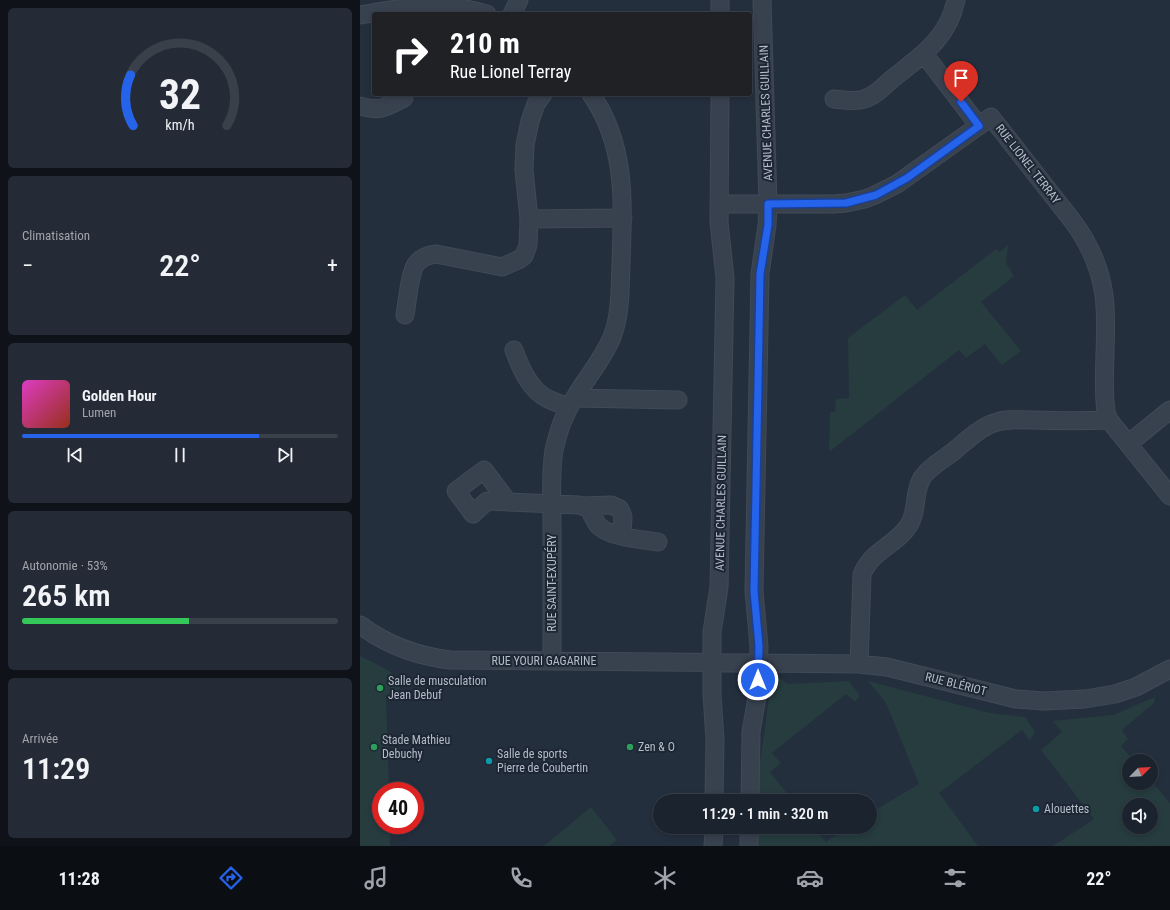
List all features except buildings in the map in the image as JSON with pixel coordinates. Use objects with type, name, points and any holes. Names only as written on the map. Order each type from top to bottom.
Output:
[{"type":"street","points":[[513,12],[519,0]]},
{"type":"street","points":[[720,0],[720,12]]},
{"type":"street","name":"AVENUE CHARLES GUILLAIN","points":[[750,794],[751,732],[757,698],[759,646],[754,591],[760,274],[768,225],[762,0]]},
{"type":"street","points":[[834,99],[853,101],[866,98],[924,54],[942,35],[948,25],[956,0]]},
{"type":"street","points":[[379,12],[428,5],[466,9],[478,12]]},
{"type":"street","points":[[360,15],[372,13]]},
{"type":"street","points":[[924,54],[979,126]]},
{"type":"street","points":[[405,315],[414,267],[426,256],[436,254],[497,267],[508,266],[524,256],[527,251],[529,219],[524,170],[525,145],[530,121],[536,104],[542,96]]},
{"type":"street","name":"RUE SAINT-EXUPÉRY","points":[[552,661],[552,504],[554,452],[559,430],[572,403],[607,347],[615,327],[620,299],[623,218],[622,183],[619,159],[610,131],[600,108],[592,96]]},
{"type":"street","name":"AVENUE CHARLES GUILLAIN","points":[[714,794],[715,740],[712,705],[712,623],[719,587],[725,268],[720,239],[720,96]]},
{"type":"street","points":[[360,106],[376,110],[404,98]]},
{"type":"street","name":"RUE LIONEL TERRAY","points":[[719,204],[846,203],[876,195],[907,178],[991,117],[1071,219],[1090,249],[1104,293],[1105,404],[1109,420],[1170,496]]},
{"type":"street","points":[[529,219],[623,218]]},
{"type":"street","points":[[514,350],[522,371],[534,387],[547,399],[572,403],[678,400]]},
{"type":"street","points":[[1128,444],[1170,410]]},
{"type":"street","points":[[859,664],[862,575],[864,569],[874,556],[904,532],[910,524],[919,484],[928,471],[977,433],[993,423],[1010,420],[1109,420]]},
{"type":"street","points":[[508,502],[583,506],[611,505],[620,509],[622,517],[622,536]]},
{"type":"street","points":[[583,506],[588,508],[595,521],[602,528],[622,536],[658,542]]},
{"type":"street","name":"RUE YOURI GAGARINE","points":[[360,625],[379,638],[399,648],[414,653],[450,660],[736,663]]},
{"type":"street","name":"RUE BLÉRIOT","points":[[736,663],[859,664],[887,668],[1016,699],[1045,701],[1085,700],[1115,694],[1136,687],[1170,669]]},
{"type":"street","points":[[713,846],[714,834]]},
{"type":"street","points":[[749,834],[749,846]]},
{"type":"green space","points":[[1008,245],[1006,263],[1014,276],[981,302],[1021,351],[1002,365],[985,344],[966,358],[959,350],[829,452],[830,412],[835,412],[836,399],[849,398],[848,338],[905,295],[917,310],[996,249],[999,252]]},
{"type":"green space","name":"Stade Mathieu Debuchy","points":[[360,656],[393,674],[398,679],[400,684],[399,690],[395,694],[386,695],[389,782],[372,782],[372,834],[390,834],[390,846],[360,846]]},
{"type":"green space","points":[[772,675],[778,676],[787,684],[849,681],[860,696],[855,702],[846,694],[772,753],[781,763],[770,772],[787,794],[757,794]]},
{"type":"green space","points":[[868,681],[990,713],[1025,717],[1035,732],[1030,741],[1022,730],[939,793],[978,846],[756,846],[756,834],[820,834],[826,842],[838,834],[877,834],[877,809],[919,784],[886,703]]},
{"type":"green space","points":[[1155,697],[1154,703],[1122,730],[1128,739],[1121,746],[1128,754],[1122,754],[1122,790],[1158,789],[1170,803],[1170,846],[1053,846],[1094,819],[1041,750],[1062,732],[1053,721],[1113,715]]},
{"type":"green space","points":[[591,807],[617,840],[609,846],[544,846]]},
{"type":"place","name":"Salle de musculation Jean Debuf","points":[[380,688]]},
{"type":"place","name":"Stade Mathieu Debuchy","points":[[374,747]]},
{"type":"place","name":"Zen & O","points":[[630,747]]},
{"type":"place","name":"Salle de sports Pierre de Coubertin","points":[[489,761]]},
{"type":"place","name":"Alouettes","points":[[1036,809]]},
{"type":"route","points":[[758,680],[759,646],[754,591],[760,274],[768,225],[768,204],[846,203],[865,199],[888,189],[907,178],[979,126],[961,102]]}]
